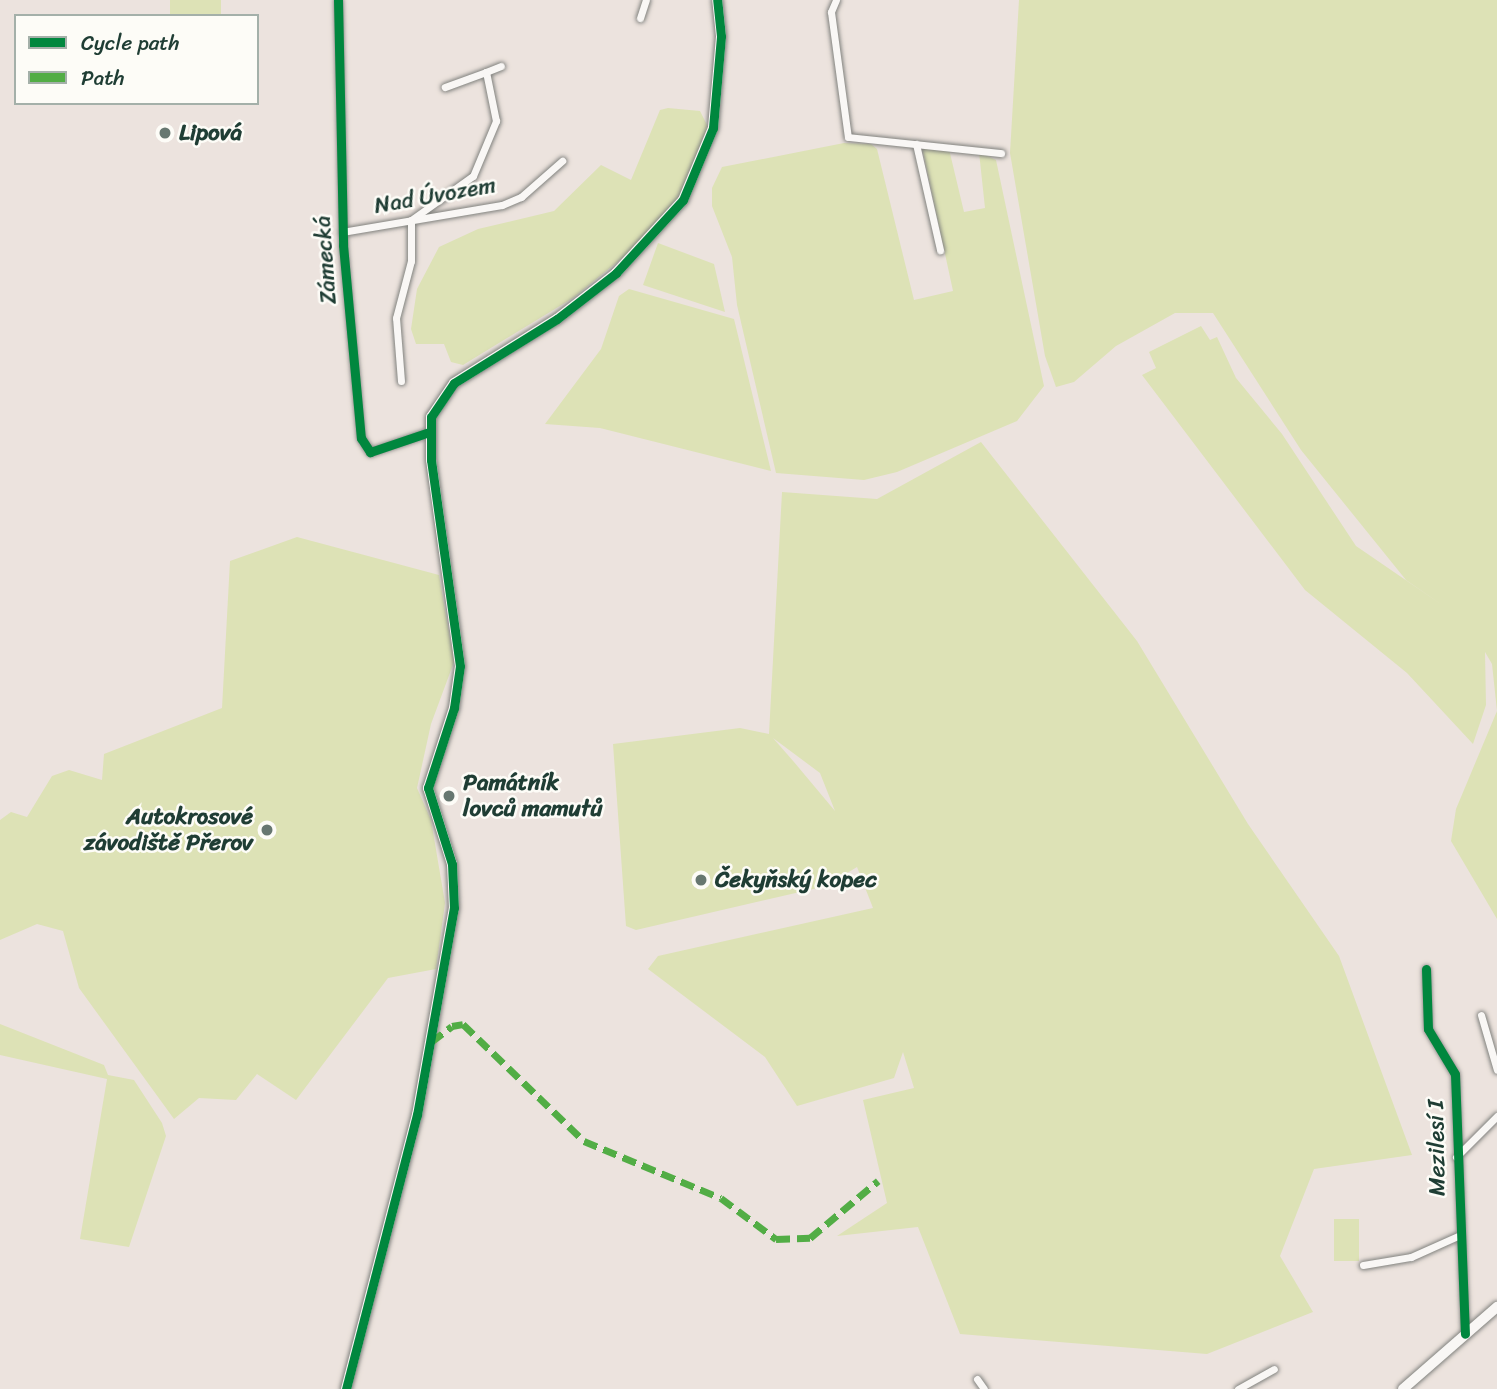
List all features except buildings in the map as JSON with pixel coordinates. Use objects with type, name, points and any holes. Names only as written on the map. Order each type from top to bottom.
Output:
[{"type":"main road","points":[[346,1389],[417,1115],[454,908],[452,864],[428,788],[452,716],[460,666],[429,432],[435,407],[454,383],[548,325],[616,273],[666,224],[697,177],[716,109],[717,0]]},
{"type":"main road","points":[[1404,1389],[1497,1307]]},
{"type":"street","name":"Zámecká","points":[[338,0],[342,232],[361,438],[370,452],[429,432]]},
{"type":"street","points":[[640,18],[646,0]]},
{"type":"street","points":[[836,0],[831,12],[848,137],[1001,153]]},
{"type":"street","points":[[445,88],[501,66]]},
{"type":"street","points":[[401,381],[396,318],[411,261],[411,220],[473,176],[496,121],[486,72]]},
{"type":"street","points":[[916,144],[940,250]]},
{"type":"street","name":"Nad Úvozem","points":[[342,232],[512,201],[562,161]]},
{"type":"street","name":"Mezilesí I","points":[[1426,970],[1428,1029],[1455,1074],[1458,1236],[1465,1334]]},
{"type":"street","points":[[1481,1015],[1497,1070]]},
{"type":"street","name":"Mezilesí I","points":[[1456,1157],[1497,1116]]},
{"type":"street","points":[[1363,1265],[1412,1257],[1458,1236]]},
{"type":"street","points":[[1238,1389],[1274,1369]]},
{"type":"street","points":[[978,1379],[984,1389]]},
{"type":"green space","points":[[170,0],[221,0],[221,14],[170,14]]},
{"type":"green space","points":[[1019,0],[1497,0],[1497,711],[1492,664],[1485,652],[1486,705],[1473,744],[1407,673],[1305,590],[1142,375],[1156,368],[1149,352],[1201,326],[1210,340],[1217,337],[1236,378],[1282,434],[1356,546],[1445,607],[1406,580],[1301,450],[1213,313],[1175,313],[1116,346],[1074,382],[1056,387],[1045,356],[1010,153]]},
{"type":"green space","points":[[668,108],[700,111],[708,127],[680,195],[648,237],[573,298],[463,365],[451,362],[444,344],[416,344],[411,329],[417,289],[439,247],[478,229],[554,211],[601,165],[631,180],[660,110]]},
{"type":"green space","points":[[844,143],[871,144],[877,149],[914,300],[953,291],[922,147],[949,149],[964,212],[985,208],[979,152],[996,160],[1044,386],[1017,421],[897,472],[864,480],[776,473],[737,305],[732,257],[712,206],[712,188],[722,167]]},
{"type":"green space","points":[[658,243],[714,264],[725,312],[643,285]]},
{"type":"green space","points":[[629,289],[734,319],[771,471],[600,428],[545,424],[601,349],[619,296]]},
{"type":"green space","points":[[981,442],[1137,641],[1248,824],[1339,956],[1412,1155],[1314,1169],[1280,1256],[1313,1312],[1207,1354],[960,1334],[918,1227],[837,1236],[887,1203],[863,1100],[914,1088],[903,1052],[894,1078],[797,1106],[765,1057],[648,969],[658,956],[873,908],[857,867],[826,886],[636,930],[626,926],[613,744],[740,728],[769,734],[782,492],[877,499]],"holes":[[[773,738],[820,773],[835,811]]]},
{"type":"green space","name":"Autokrosové závodiště Přerov","points":[[297,537],[439,575],[454,662],[431,724],[417,788],[431,820],[445,903],[436,969],[388,978],[296,1100],[257,1074],[236,1100],[199,1098],[174,1119],[79,988],[63,931],[37,924],[0,940],[0,820],[11,812],[27,817],[52,776],[69,770],[102,780],[104,754],[222,708],[230,561]]},
{"type":"green space","points":[[1497,711],[1497,919],[1451,841],[1456,809]]},
{"type":"green space","points":[[0,1024],[104,1065],[108,1075],[134,1080],[162,1123],[166,1136],[129,1247],[80,1239],[107,1079],[0,1055]]},
{"type":"green space","points":[[1334,1219],[1359,1219],[1359,1261],[1334,1261]]},
{"type":"marked path","points":[[431,1042],[452,1026],[463,1024],[584,1141],[721,1198],[776,1239],[810,1238],[878,1181]]},
{"type":"cycle path","points":[[338,0],[343,245],[361,438],[370,452],[429,432]]},
{"type":"cycle path","points":[[346,1389],[417,1115],[454,908],[452,864],[428,788],[454,708],[460,666],[431,460],[431,417],[454,383],[557,319],[616,273],[683,200],[713,128],[721,36],[717,0]]},
{"type":"cycle path","points":[[1426,969],[1428,1029],[1455,1074],[1465,1334]]},
{"type":"place","name":"Lipová","points":[[165,133]]},
{"type":"place","name":"Památník lovců mamutů","points":[[449,796]]},
{"type":"place","name":"Autokrosové závodiště Přerov","points":[[267,830]]},
{"type":"place","name":"Čekyňský kopec","points":[[701,880]]}]
